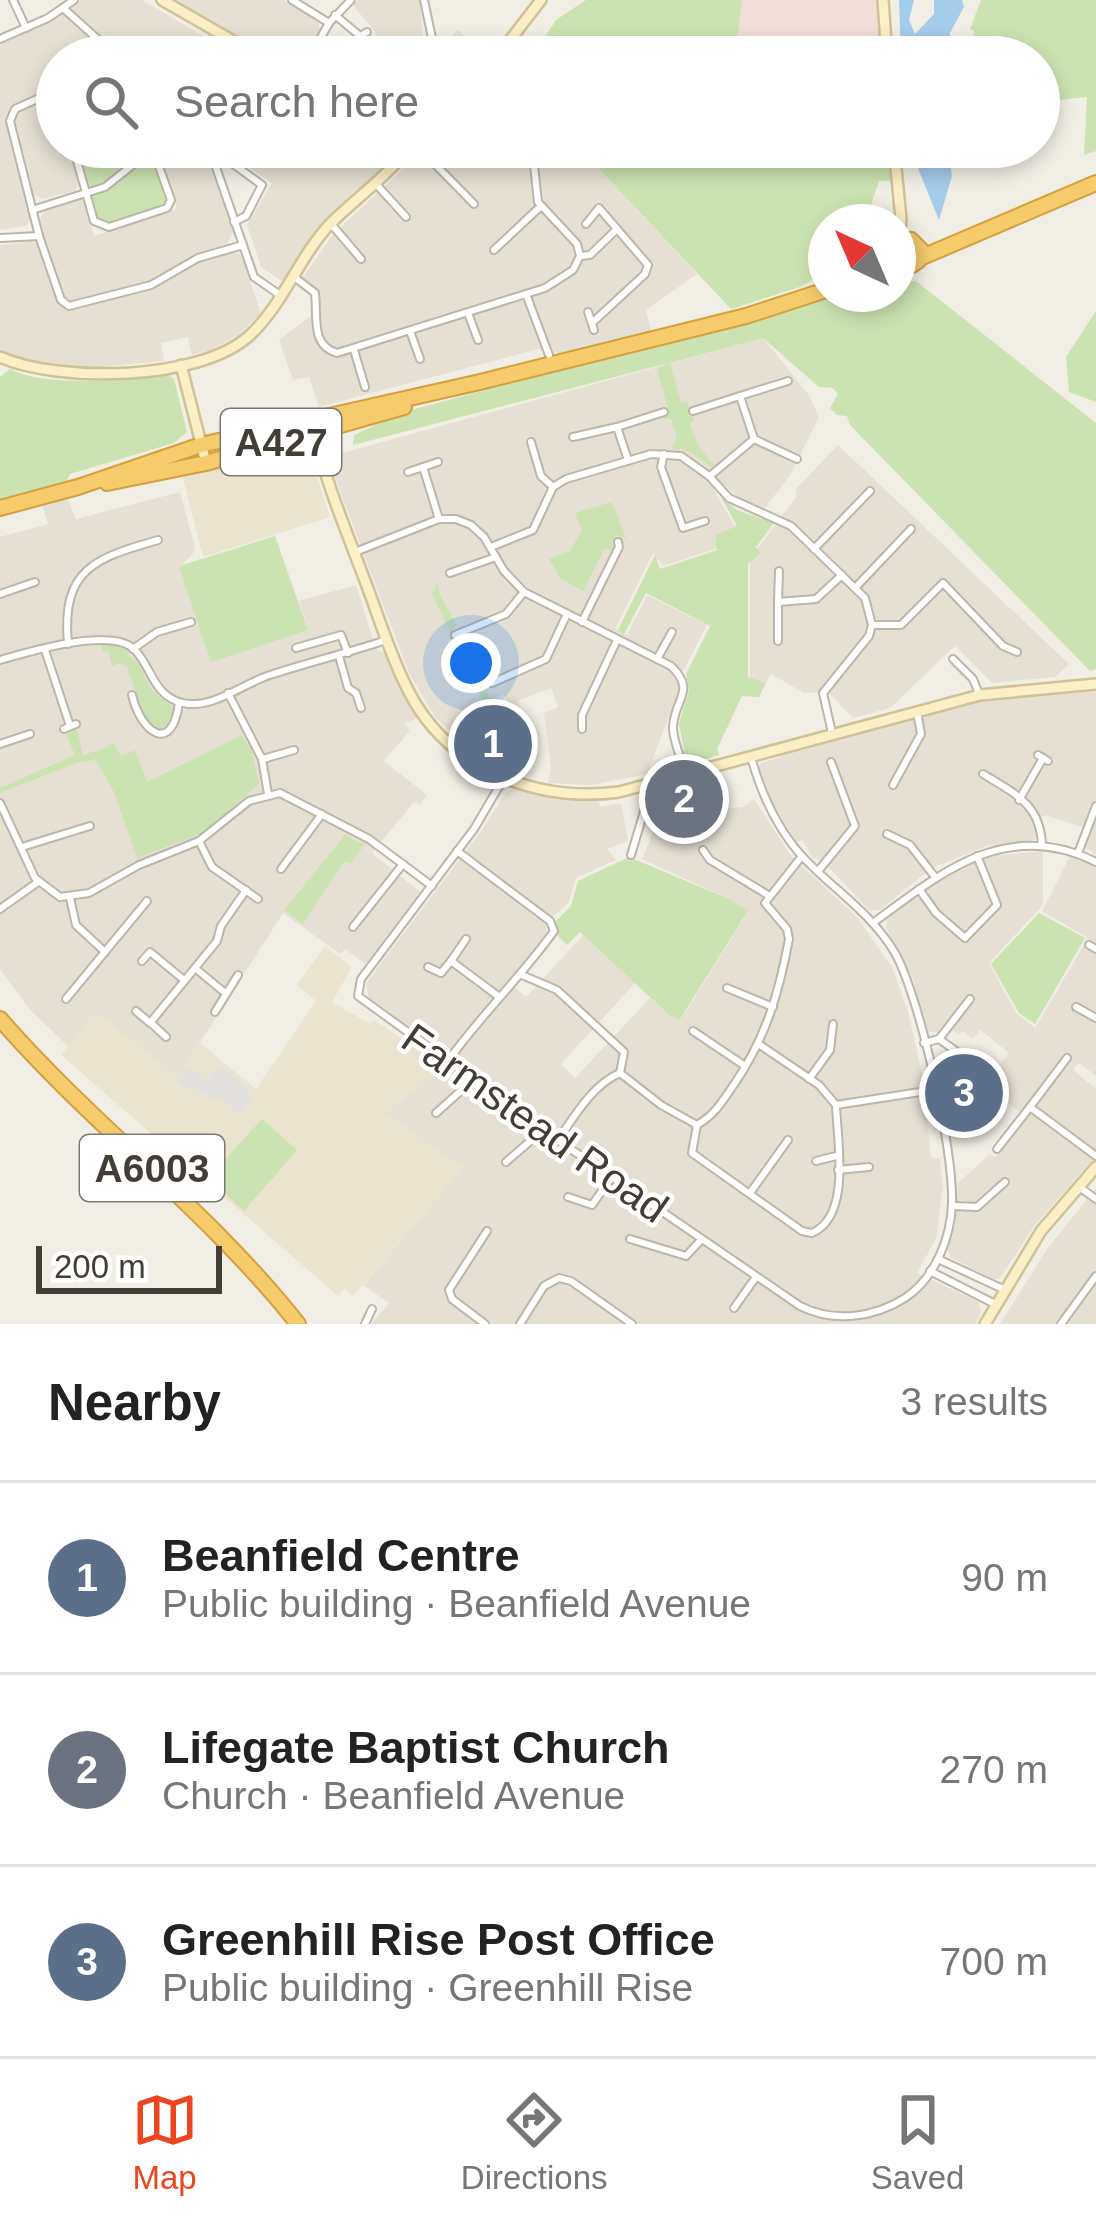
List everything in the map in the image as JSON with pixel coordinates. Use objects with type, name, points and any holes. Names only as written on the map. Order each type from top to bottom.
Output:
[{"type":"highway","points":[[916,253],[950,244],[1096,183]]},
{"type":"highway","name":"A427","points":[[78,487],[206,463],[312,426],[746,316],[808,296]]},
{"type":"highway","name":"A427","points":[[0,508],[201,445],[312,426]]},
{"type":"highway","name":"A6003","points":[[0,1019],[213,1226],[298,1324]]},
{"type":"street","points":[[13,0],[26,28]]},
{"type":"street","points":[[0,39],[74,0]]},
{"type":"street","points":[[162,0],[223,36]]},
{"type":"street","points":[[292,0],[329,23]]},
{"type":"street","points":[[322,36],[351,0]]},
{"type":"street","points":[[424,0],[432,36]]},
{"type":"street","points":[[514,36],[542,0]]},
{"type":"street","points":[[883,0],[886,36]]},
{"type":"street","points":[[63,8],[94,36]]},
{"type":"street","points":[[335,15],[361,36]]},
{"type":"street","points":[[36,100],[15,109],[10,122],[39,236],[61,300],[69,306],[151,285],[199,258],[243,245]]},
{"type":"street","points":[[79,168],[100,226],[167,208],[171,200],[160,168]]},
{"type":"street","points":[[32,210],[105,187],[128,168]]},
{"type":"street","points":[[216,168],[254,277],[280,295]]},
{"type":"street","points":[[235,222],[246,216],[262,185],[239,168]]},
{"type":"street","points":[[0,356],[17,364],[82,373],[181,365],[240,342],[251,334],[331,224],[390,168]]},
{"type":"street","points":[[439,168],[474,204]]},
{"type":"street","points":[[292,276],[315,292],[321,346],[337,353],[526,294],[567,275],[580,256],[577,244],[541,206],[534,168]]},
{"type":"street","points":[[896,168],[900,204]]},
{"type":"street","points":[[375,183],[406,217]]},
{"type":"street","points":[[500,249],[541,206]]},
{"type":"street","points":[[586,224],[598,208],[646,261],[647,270],[593,327],[587,311]]},
{"type":"street","points":[[331,224],[361,259]]},
{"type":"street","points":[[580,256],[590,255],[617,229]]},
{"type":"street","points":[[0,238],[39,236]]},
{"type":"street","points":[[526,294],[549,355]]},
{"type":"street","points":[[468,313],[478,340]]},
{"type":"street","points":[[410,331],[420,359]]},
{"type":"street","points":[[354,350],[365,387]]},
{"type":"street","points":[[181,365],[206,463]]},
{"type":"street","points":[[693,411],[784,385]]},
{"type":"street","points":[[740,396],[754,439],[797,459]]},
{"type":"street","points":[[573,437],[661,415]]},
{"type":"street","points":[[312,426],[410,694],[431,724],[468,761],[539,791],[592,795],[645,785],[980,695],[1096,684]]},
{"type":"street","points":[[617,427],[628,460]]},
{"type":"street","points":[[709,476],[754,439]]},
{"type":"street","points":[[531,442],[541,476],[554,488]]},
{"type":"street","points":[[664,454],[661,467],[683,528],[705,521]]},
{"type":"street","points":[[491,547],[533,530],[554,488],[566,478],[628,460],[664,454],[681,457],[709,476],[729,498],[785,522],[865,598],[872,625],[864,645],[824,688],[832,733]]},
{"type":"street","points":[[408,472],[438,462]]},
{"type":"street","points":[[423,467],[439,519]]},
{"type":"street","points":[[814,549],[870,491]]},
{"type":"street","points":[[355,553],[439,519],[471,525],[524,592],[657,659],[683,677],[674,731],[686,775]]},
{"type":"street","points":[[855,588],[911,529]]},
{"type":"street","points":[[68,645],[66,608],[87,569],[108,555],[158,540]]},
{"type":"street","points":[[582,622],[618,542]]},
{"type":"street","points":[[453,569],[496,557]]},
{"type":"street","points":[[779,571],[780,637]]},
{"type":"street","points":[[778,602],[816,598],[842,575]]},
{"type":"street","points":[[872,625],[901,625],[945,580],[1003,646],[1017,652]]},
{"type":"street","points":[[0,594],[35,582]]},
{"type":"street","points":[[455,634],[506,614],[524,592]]},
{"type":"street","points":[[492,683],[546,659],[567,614]]},
{"type":"street","points":[[133,649],[157,632],[191,622]]},
{"type":"street","points":[[296,648],[341,635],[348,688],[356,693],[361,708]]},
{"type":"street","points":[[657,659],[667,636]]},
{"type":"street","points":[[0,660],[111,640],[133,649],[155,684],[179,703],[197,704],[387,639]]},
{"type":"street","points":[[582,729],[584,711],[617,640]]},
{"type":"street","points":[[45,649],[70,726]]},
{"type":"street","points":[[953,659],[973,679],[980,695]]},
{"type":"street","points":[[228,693],[262,759],[268,794]]},
{"type":"street","points":[[132,695],[145,727],[158,734],[169,729],[179,703]]},
{"type":"street","points":[[893,785],[921,734],[917,710]]},
{"type":"street","points":[[0,744],[30,734]]},
{"type":"street","points":[[262,759],[294,750]]},
{"type":"street","points":[[751,757],[772,816],[802,856],[874,923],[904,970],[947,1151],[952,1206],[977,1207],[1000,1183]]},
{"type":"street","points":[[1019,800],[1043,758]]},
{"type":"street","points":[[819,870],[855,826],[830,768]]},
{"type":"street","points":[[983,775],[1034,810],[1041,822],[1042,846]]},
{"type":"street","name":"Farmstead Road","points":[[504,778],[485,814],[364,975],[357,992],[364,1003],[809,1311],[847,1317],[874,1313],[918,1288],[938,1259],[952,1206]]},
{"type":"street","points":[[635,850],[648,798],[645,785]]},
{"type":"street","points":[[0,803],[38,882],[50,893],[70,898],[200,841],[249,801],[268,794],[286,794],[322,814],[432,886]]},
{"type":"street","points":[[1078,853],[1096,806]]},
{"type":"street","points":[[281,869],[322,814]]},
{"type":"street","points":[[0,824],[9,819]]},
{"type":"street","points":[[24,847],[90,826]]},
{"type":"street","points":[[887,834],[910,845],[935,877]]},
{"type":"street","points":[[200,841],[212,867],[258,899]]},
{"type":"street","points":[[874,923],[935,877],[1006,847],[1042,846],[1096,862]]},
{"type":"street","points":[[703,850],[710,860],[768,895]]},
{"type":"street","points":[[448,1061],[554,931],[550,921],[457,851]]},
{"type":"street","points":[[697,1125],[711,1118],[760,1045],[775,1008],[789,939],[787,929],[766,907],[768,895],[802,856]]},
{"type":"street","points":[[919,889],[936,913],[965,938],[997,905],[977,856]]},
{"type":"street","points":[[353,923],[403,864]]},
{"type":"street","points":[[4,910],[38,882]]},
{"type":"street","points":[[150,1023],[217,940],[220,926],[246,890]]},
{"type":"street","points":[[70,898],[76,926],[105,952]]},
{"type":"street","points":[[66,996],[143,903]]},
{"type":"street","points":[[428,967],[441,973],[466,939]]},
{"type":"street","points":[[142,961],[156,944]]},
{"type":"street","points":[[149,952],[184,980]]},
{"type":"street","points":[[451,962],[498,996]]},
{"type":"street","points":[[195,968],[226,994]]},
{"type":"street","points":[[215,1012],[238,974]]},
{"type":"street","points":[[522,975],[557,990],[624,1052],[620,1073]]},
{"type":"street","points":[[727,988],[775,1008]]},
{"type":"street","points":[[924,1043],[939,1039],[971,1003]]},
{"type":"street","points":[[1076,1007],[1096,1018]]},
{"type":"street","points":[[136,1011],[166,1036]]},
{"type":"street","points":[[809,1079],[830,1050],[833,1024]]},
{"type":"street","points":[[693,1030],[746,1066]]},
{"type":"street","points":[[939,1039],[985,1072]]},
{"type":"street","points":[[697,1125],[692,1153],[802,1232],[812,1234],[825,1226],[836,1203],[836,1105],[809,1079],[760,1045]]},
{"type":"street","points":[[997,1149],[1067,1062]]},
{"type":"street","points":[[620,1073],[697,1125]]},
{"type":"street","points":[[558,1140],[582,1106],[612,1075],[620,1073]]},
{"type":"street","points":[[436,1113],[473,1080]]},
{"type":"street","points":[[836,1105],[934,1090]]},
{"type":"street","points":[[1030,1107],[1096,1156]]},
{"type":"street","points":[[506,1162],[543,1130]]},
{"type":"street","points":[[750,1193],[788,1140]]},
{"type":"street","points":[[816,1161],[837,1156]]},
{"type":"street","points":[[838,1170],[869,1167]]},
{"type":"street","points":[[985,1324],[1041,1231],[1096,1167]]},
{"type":"street","points":[[568,1197],[592,1205],[612,1177]]},
{"type":"street","points":[[1078,1186],[1096,1198]]},
{"type":"street","points":[[484,1324],[452,1299],[449,1290],[487,1231]]},
{"type":"street","points":[[630,1239],[686,1256],[701,1239]]},
{"type":"street","points":[[938,1259],[1004,1288]]},
{"type":"street","points":[[931,1271],[995,1304]]},
{"type":"street","points":[[734,1308],[756,1276]]},
{"type":"street","points":[[1061,1324],[1096,1276]]},
{"type":"street","points":[[518,1323],[544,1286],[559,1278],[571,1281],[632,1324]]},
{"type":"street","points":[[364,1324],[372,1309]]},
{"type":"shaded area","points":[[80,0],[142,0],[203,36],[36,36],[36,168],[74,168],[79,183],[75,191],[43,199],[25,196],[31,218],[26,226],[0,230],[0,43],[44,24]]},
{"type":"shaded area","points":[[174,0],[283,0],[317,19],[320,29],[316,36],[238,36]]},
{"type":"shaded area","points":[[358,0],[420,0],[423,36],[376,36],[353,5]]},
{"type":"shaded area","points":[[738,0],[877,0],[878,36],[730,36]]},
{"type":"shaded area","points":[[164,168],[212,168],[233,231],[228,242],[241,255],[261,313],[239,335],[192,355],[188,337],[161,343],[164,361],[90,368],[27,360],[0,350],[0,245],[45,240],[40,218],[47,208],[77,198],[84,201],[94,236],[177,209]]},
{"type":"shaded area","points":[[250,168],[381,168],[321,225],[282,281],[261,267],[247,225],[272,183]]},
{"type":"shaded area","points":[[404,168],[598,168],[697,274],[646,310],[651,331],[561,354],[538,349],[319,407],[309,377],[293,380],[279,340],[321,308],[317,289],[303,277],[334,233]]},
{"type":"shaded area","points":[[763,338],[808,394],[819,417],[790,475],[765,508],[743,501],[723,484],[714,490],[736,528],[715,535],[718,548],[663,566],[653,553],[615,629],[627,635],[647,595],[707,625],[678,681],[647,774],[592,785],[548,783],[551,769],[544,713],[558,707],[551,688],[518,701],[524,720],[517,731],[499,719],[509,704],[504,694],[475,705],[479,725],[454,736],[435,717],[409,673],[327,457]]},
{"type":"shaded area","points":[[838,445],[1069,664],[1055,677],[992,683],[955,646],[890,708],[853,718],[828,692],[804,693],[771,674],[766,683],[750,679],[750,562],[761,553],[757,549],[797,496],[795,490]]},
{"type":"shaded area","points":[[258,455],[310,456],[330,517],[203,557],[182,474]]},
{"type":"shaded area","points":[[180,492],[195,547],[179,567],[308,630],[299,601],[356,585],[376,649],[386,654],[418,718],[404,723],[410,731],[384,761],[427,795],[420,805],[414,802],[372,853],[420,892],[366,964],[345,949],[340,954],[283,913],[178,1077],[95,1013],[68,1046],[30,1010],[0,969],[0,537],[48,524],[42,504],[67,497],[76,519]]},
{"type":"shaded area","points":[[1096,692],[1096,855],[1085,847],[1091,830],[1045,815],[1036,821],[1034,840],[986,846],[932,868],[881,909],[870,911],[823,861],[813,858],[802,840],[797,842],[774,806],[759,768],[782,753],[966,703],[1025,693]]},
{"type":"shaded area","points":[[673,782],[680,808],[687,811],[695,796],[723,809],[743,807],[754,799],[791,856],[856,916],[892,967],[908,1012],[924,1082],[931,1157],[940,1159],[943,1186],[936,1239],[917,1273],[979,1302],[976,1324],[371,1324],[389,1303],[363,1285],[462,1168],[385,1113],[444,1067],[444,1052],[369,999],[366,983],[506,792],[513,789],[538,796],[598,800],[601,807],[621,803],[628,841],[607,849],[616,860],[576,878],[569,902],[545,924],[547,932],[508,981],[526,997],[583,935],[635,983],[561,1064],[575,1078],[650,998],[669,1015],[685,1013],[748,912],[642,859],[656,825],[646,822],[651,789]]},
{"type":"shaded area","points":[[1043,851],[1043,905],[989,963],[1016,1013],[1035,1028],[1088,938],[1042,911],[1070,856],[1096,867],[1096,1076],[1079,1063],[1073,1070],[1096,1089],[1096,1156],[1035,1225],[1000,1278],[994,1279],[951,1258],[948,1250],[958,1183],[990,1154],[995,1157],[1026,1117],[985,1084],[1009,1053],[980,1030],[973,1039],[945,1024],[938,1033],[926,1031],[913,979],[886,928],[887,919],[915,898],[921,899],[945,877],[983,863],[985,857]]},
{"type":"shaded area","points":[[325,946],[352,967],[332,1002],[370,1024],[374,1020],[444,1067],[386,1113],[462,1168],[353,1296],[345,1289],[338,1296],[61,1055],[95,1012],[178,1076],[200,1043],[256,1089],[316,1001],[297,985]]},
{"type":"shaded area","points":[[220,1065],[250,1091],[247,1095],[252,1100],[239,1115],[219,1096],[214,1100],[176,1081],[188,1066],[206,1081]]},
{"type":"shaded area","points":[[1096,1188],[1096,1324],[1000,1324],[1048,1248]]},
{"type":"green space","points":[[586,0],[742,0],[738,36],[546,36],[556,20]]},
{"type":"green space","points":[[981,0],[1096,0],[1096,151],[1084,155],[1087,97],[1060,100],[1060,36],[974,36],[970,29]]},
{"type":"green space","points":[[83,168],[124,168],[107,183],[90,187]]},
{"type":"green space","points":[[134,168],[159,168],[166,202],[108,224],[96,219],[91,196],[110,188]]},
{"type":"green space","points":[[598,168],[891,168],[892,181],[879,181],[871,204],[808,204],[808,283],[731,309]]},
{"type":"green space","points":[[916,281],[1096,423],[1096,669],[1090,671],[850,425],[847,416],[830,408],[838,394],[833,388],[819,387],[763,338],[670,363],[681,403],[687,402],[694,421],[689,423],[711,467],[690,452],[672,447],[677,437],[671,419],[663,419],[669,411],[657,370],[665,364],[353,445],[354,435],[404,412],[808,304],[808,312],[916,312]]},
{"type":"green space","points":[[1096,311],[1096,402],[1069,392],[1066,357]]},
{"type":"green space","points":[[10,369],[65,380],[167,374],[174,379],[187,432],[174,443],[70,474],[66,483],[0,500],[0,377]]},
{"type":"green space","points":[[721,497],[737,510],[774,523],[756,547],[761,553],[748,564],[748,677],[766,683],[759,697],[742,696],[717,749],[719,755],[692,763],[685,755],[679,724],[689,690],[686,674],[710,626],[646,593],[624,634],[618,630],[655,555],[660,569],[717,550],[715,535],[737,526]]},
{"type":"green space","points":[[612,502],[626,539],[616,535],[613,552],[605,548],[583,591],[561,579],[549,559],[570,551],[582,530],[575,513]]},
{"type":"green space","points":[[275,536],[308,630],[211,662],[179,566]]},
{"type":"green space","points":[[438,583],[457,626],[452,629],[458,643],[466,640],[491,709],[507,702],[488,729],[479,725],[475,705],[483,702],[432,593]]},
{"type":"green space","points":[[117,644],[130,651],[127,655],[138,664],[152,691],[174,708],[168,722],[155,731],[148,725],[127,667],[112,666],[108,651],[103,652],[101,646]]},
{"type":"green space","points":[[77,729],[83,755],[113,742],[121,756],[135,750],[147,782],[242,735],[252,752],[259,784],[203,833],[137,858],[114,792],[96,760],[79,762],[0,793],[0,788],[75,755],[66,734]]},
{"type":"green space","points":[[346,834],[366,843],[350,864],[344,861],[303,924],[284,910]]},
{"type":"green space","points":[[629,857],[748,911],[680,1019],[669,1015],[580,932],[567,945],[557,935],[556,921],[571,906],[578,881]]},
{"type":"green space","points":[[1039,913],[1085,938],[1035,1024],[1019,1013],[991,964]]},
{"type":"green space","points":[[262,1119],[297,1150],[244,1211],[208,1178]]},
{"type":"water","points":[[899,0],[914,0],[909,20],[915,34],[934,14],[934,0],[962,0],[964,7],[950,36],[900,36]]},
{"type":"water","points":[[951,168],[939,220],[919,171]]},
{"type":"place","name":"Beanfield Centre","points":[[493,744]]},
{"type":"place","name":"Lifegate Baptist Church","points":[[684,799]]},
{"type":"place","name":"Greenhill Rise Post Office","points":[[964,1093]]}]
